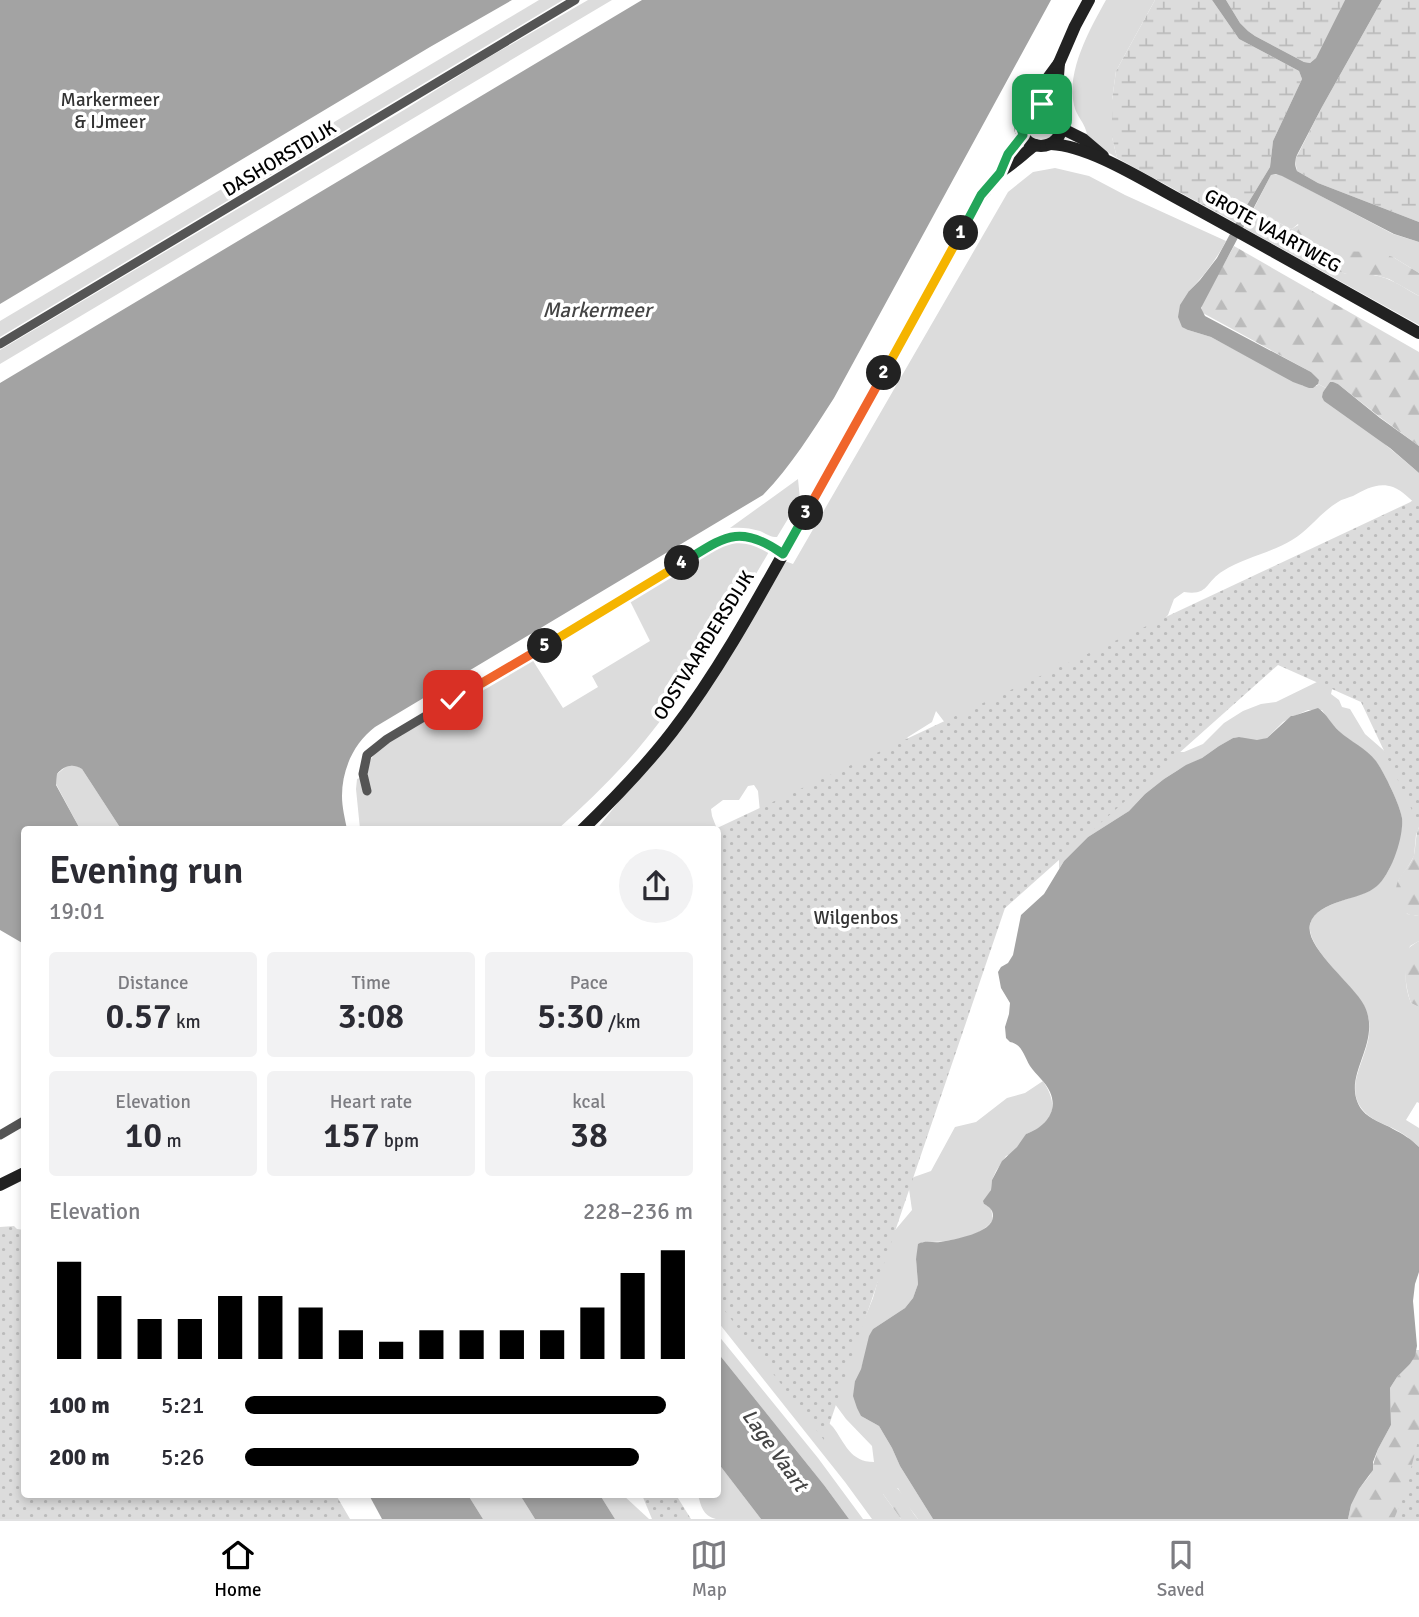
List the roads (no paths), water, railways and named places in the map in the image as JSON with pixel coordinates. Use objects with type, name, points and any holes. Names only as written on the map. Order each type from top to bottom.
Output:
[{"type":"main road","points":[[1059,63],[1056,101],[1062,126],[1057,139],[1051,144],[1035,145],[1023,135],[1022,117],[1041,101],[1048,78],[1059,63],[1089,0]]},
{"type":"main road","points":[[1035,105],[1057,110]]},
{"type":"main road","name":"GROTE VAARTWEG","points":[[1062,126],[1083,139],[1108,161]]},
{"type":"main road","name":"OOSTVAARDERSDIJK","points":[[1000,173],[1008,154],[1023,135]]},
{"type":"main road","name":"GROTE VAARTWEG","points":[[1051,144],[1068,145],[1108,161],[1419,333]]},
{"type":"main road","name":"OOSTVAARDERSDIJK","points":[[586,826],[672,732],[704,686],[783,554],[981,195],[1000,173],[1035,145]]},
{"type":"main road","points":[[0,1185],[21,1174]]},
{"type":"street","name":"DASHORSTDIJK","points":[[0,344],[575,0]]},
{"type":"street","points":[[367,790],[363,775],[367,755],[387,739],[714,544],[729,537],[745,536],[760,540],[783,554]]},
{"type":"street","points":[[0,1135],[21,1123]]},
{"type":"water","name":"Markermeer & IJmeer","points":[[0,0],[512,0],[0,304]]},
{"type":"water","name":"Markermeer","points":[[642,0],[1051,0],[834,398],[792,461],[763,495],[375,727],[355,749],[344,776],[342,800],[346,826],[119,826],[82,769],[75,766],[65,767],[57,774],[56,785],[78,826],[21,826],[21,942],[0,930],[0,383]]},
{"type":"water","points":[[1212,0],[1226,0],[1248,31],[1310,63],[1316,58],[1345,0],[1382,0],[1322,107],[1298,153],[1295,166],[1297,171],[1318,183],[1419,222],[1419,242],[1394,234],[1282,176],[1271,175],[1201,308],[1205,316],[1311,372],[1319,380],[1313,388],[1293,382],[1211,337],[1182,327],[1178,317],[1180,305],[1217,258],[1270,167],[1273,141],[1302,79],[1299,71],[1239,39]]},
{"type":"water","points":[[1330,382],[1338,384],[1419,446],[1419,473],[1390,448],[1324,401],[1323,392]]},
{"type":"water","points":[[1318,708],[1339,731],[1376,761],[1402,818],[1399,845],[1392,864],[1377,886],[1361,895],[1330,905],[1315,916],[1310,924],[1314,943],[1358,996],[1369,1019],[1369,1033],[1355,1085],[1356,1098],[1365,1113],[1419,1147],[1419,1272],[1413,1301],[1417,1346],[1410,1364],[1390,1388],[1391,1425],[1378,1449],[1373,1470],[1359,1489],[1348,1519],[933,1519],[879,1426],[861,1416],[853,1396],[855,1381],[873,1329],[905,1308],[913,1298],[918,1284],[918,1244],[963,1237],[987,1227],[992,1222],[993,1214],[983,1201],[991,1190],[992,1180],[1002,1161],[1026,1134],[1044,1123],[1051,1112],[1053,1106],[1048,1088],[1030,1066],[1020,1048],[1006,1038],[1005,1027],[1010,1003],[1001,988],[998,972],[1013,955],[1021,915],[1044,894],[1064,861],[1088,837],[1129,811],[1164,779],[1233,738],[1267,738],[1291,716]]},
{"type":"water","name":"Lage Vaart","points":[[721,1357],[849,1519],[761,1519],[721,1467]]},
{"type":"water","points":[[371,1498],[470,1498],[483,1519],[382,1519]]},
{"type":"water","points":[[522,1498],[602,1498],[615,1519],[535,1519]]},
{"type":"park label","name":"Wilgenbos","points":[[856,917]]}]
